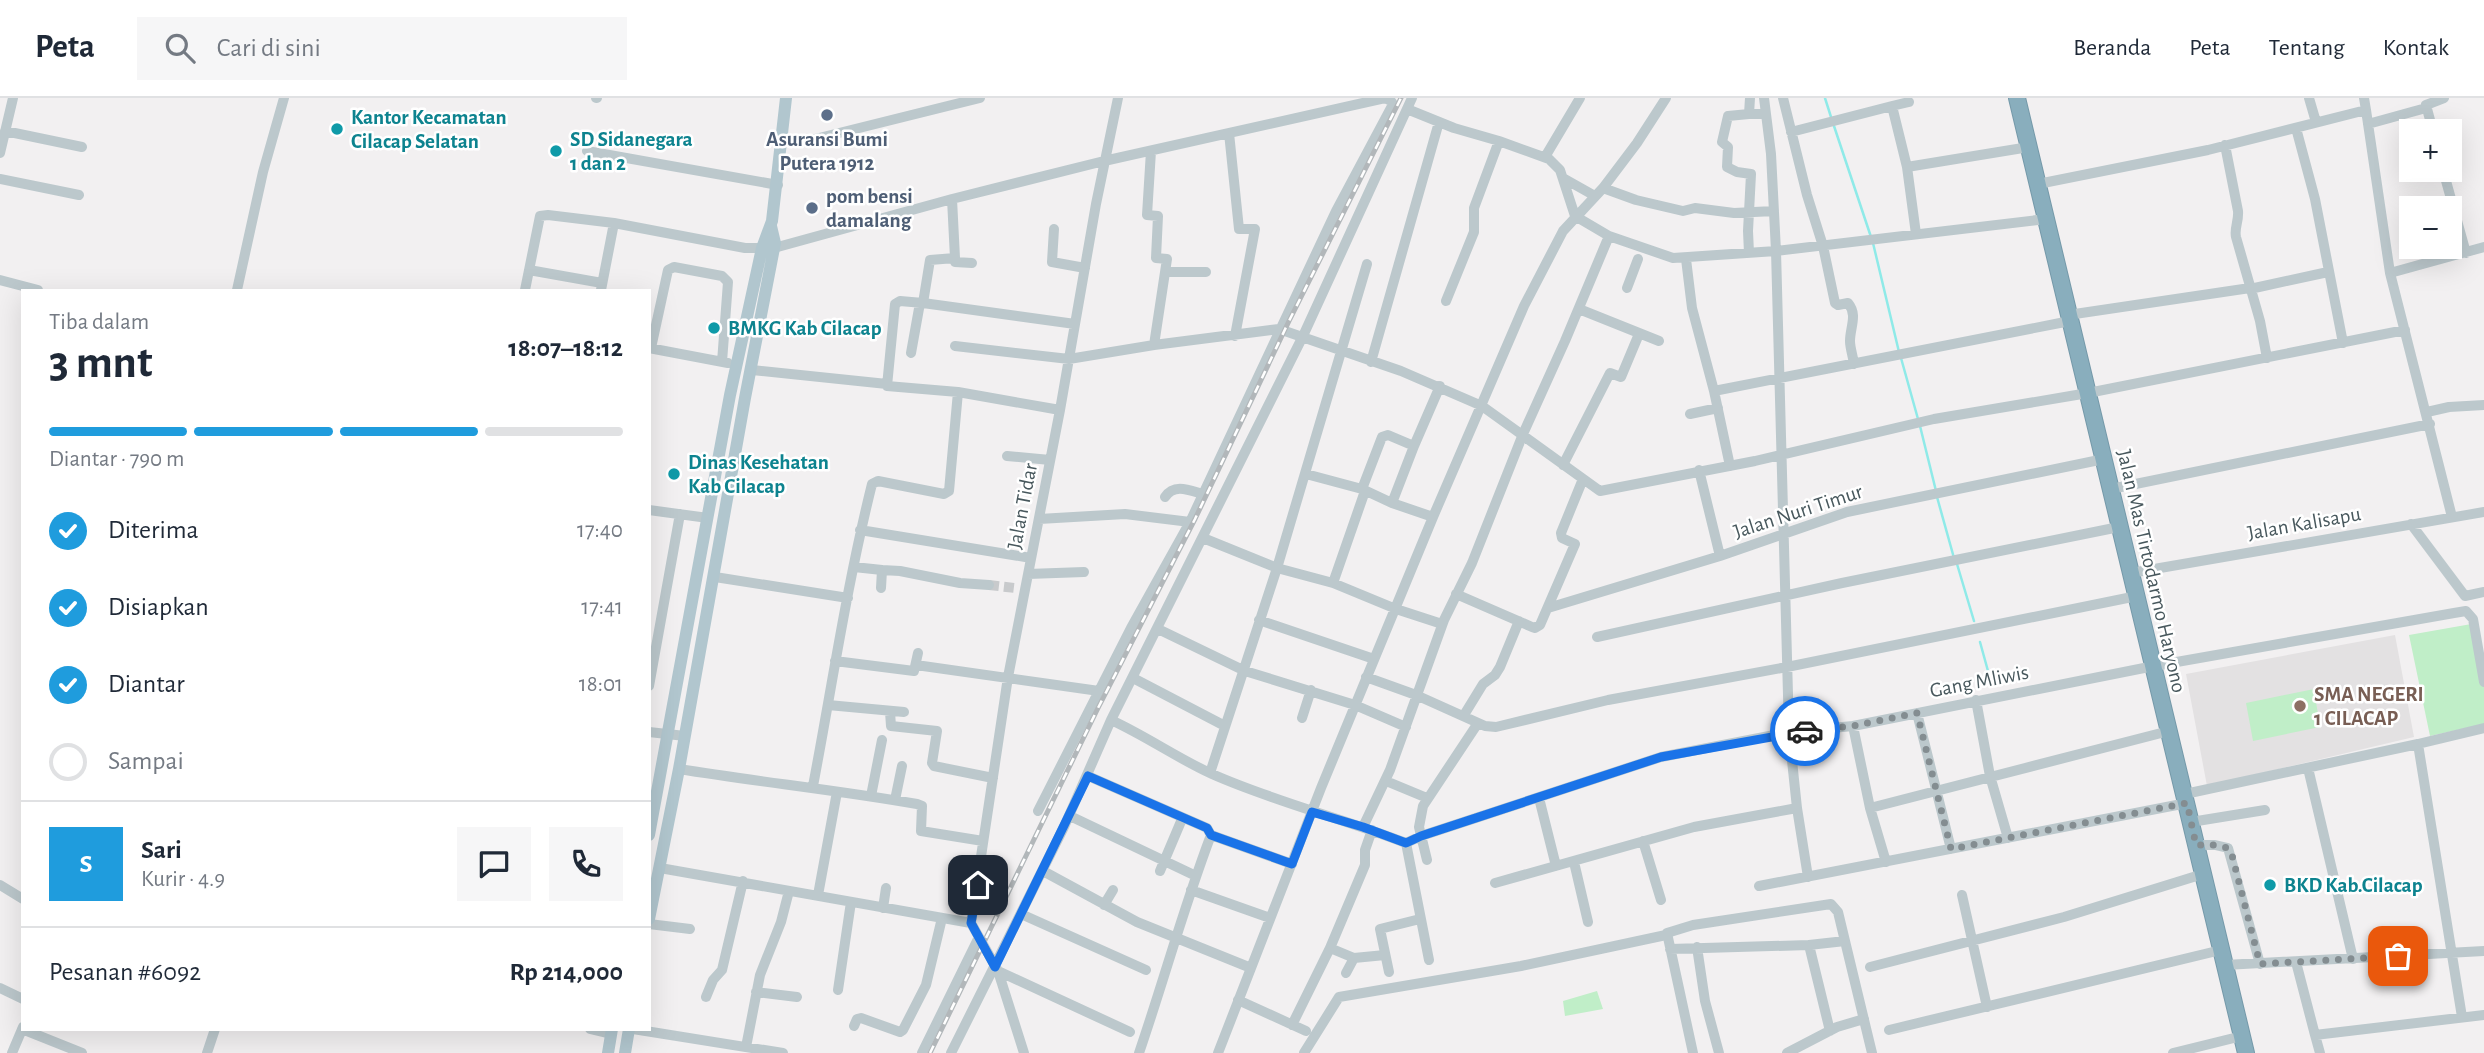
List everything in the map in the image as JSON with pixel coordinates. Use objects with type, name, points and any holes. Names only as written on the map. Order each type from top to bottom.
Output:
[{"type":"highway","name":"Jalan Mas Tirtodarmo Haryono","points":[[2017,98],[2246,1053]]},
{"type":"main road","points":[[651,910],[680,769],[752,370],[778,185],[786,98]]},
{"type":"main road","points":[[651,824],[738,364],[768,248]]},
{"type":"main road","points":[[708,518],[725,521]]},
{"type":"main road","points":[[608,1053],[612,1031]]},
{"type":"main road","points":[[625,1053],[630,1031]]},
{"type":"street","points":[[0,153],[13,98]]},
{"type":"street","points":[[237,289],[284,98]]},
{"type":"street","points":[[811,140],[980,98]]},
{"type":"street","name":"Jalan Tidar","points":[[971,923],[1020,588],[1028,573],[1039,519],[1104,161],[1118,98]]},
{"type":"street","points":[[525,289],[540,216],[614,223],[745,248],[768,248],[1104,161],[1389,98],[1393,104],[1336,211],[1190,522],[1038,811]]},
{"type":"street","points":[[1545,157],[1580,98]]},
{"type":"street","points":[[1217,1053],[1366,677],[1524,306],[1558,239],[1637,143],[1666,98]]},
{"type":"street","points":[[1749,114],[1750,98]]},
{"type":"street","points":[[1764,98],[1776,251],[1790,732],[1797,808],[1808,877]]},
{"type":"street","points":[[1783,98],[1823,246],[1835,303],[1848,303],[1851,306],[1854,321],[1850,340],[1854,364]]},
{"type":"street","points":[[2309,98],[2316,122]]},
{"type":"street","points":[[2364,98],[2390,273],[2452,517]]},
{"type":"street","points":[[2429,119],[2426,108],[2428,103],[2444,98]]},
{"type":"street","points":[[1791,132],[1909,102]]},
{"type":"street","points":[[951,1053],[996,969],[1070,816],[1111,720],[1303,336],[1410,104],[1439,122],[1545,157],[1556,165],[1563,178],[1575,216],[1640,254],[1686,259],[1823,246],[2046,219]]},
{"type":"street","points":[[1892,106],[1907,167],[1916,234]]},
{"type":"street","points":[[2368,124],[2426,108]]},
{"type":"street","points":[[2038,184],[2225,145],[2366,110]]},
{"type":"street","points":[[1766,114],[1728,116],[1722,142],[1728,147],[1727,167],[1737,172],[1772,175]]},
{"type":"street","points":[[1371,362],[1439,122]]},
{"type":"street","points":[[2297,128],[2315,200],[2343,343]]},
{"type":"street","points":[[5,131],[82,147]]},
{"type":"street","points":[[1229,134],[1239,229],[1255,229],[1235,336]]},
{"type":"street","points":[[1446,301],[1474,232],[1474,208],[1499,141]]},
{"type":"street","points":[[2225,145],[2238,211],[2238,222],[2234,230],[2267,358]]},
{"type":"street","points":[[1907,167],[2029,147]]},
{"type":"street","points":[[587,151],[778,185]]},
{"type":"street","points":[[1151,151],[1147,215],[1158,216],[1156,258],[1167,259],[1154,345]]},
{"type":"street","points":[[1749,253],[1751,174]]},
{"type":"street","points":[[0,178],[79,195]]},
{"type":"street","points":[[1563,178],[1599,192],[1683,211],[1695,208],[1723,212],[1774,211]]},
{"type":"street","points":[[2446,182],[2466,253]]},
{"type":"street","points":[[952,199],[955,262],[972,263]]},
{"type":"street","points":[[529,270],[602,287],[614,223]]},
{"type":"street","points":[[1054,229],[1052,262],[1085,268]]},
{"type":"street","points":[[1292,1025],[1330,948],[1365,865],[1368,828],[1442,624],[1472,562],[1523,434],[1609,236]]},
{"type":"street","points":[[2390,273],[2484,247]]},
{"type":"street","points":[[1627,288],[1640,254]]},
{"type":"street","points":[[911,353],[930,260],[955,258]]},
{"type":"street","points":[[1686,259],[1692,308],[1730,466]]},
{"type":"street","points":[[1210,773],[1245,671],[1306,474],[1367,264]]},
{"type":"street","points":[[651,344],[668,270],[674,267],[722,276],[728,282],[722,362]]},
{"type":"street","points":[[1165,271],[1206,272]]},
{"type":"street","points":[[1714,391],[2069,318],[2250,288],[2328,272]]},
{"type":"street","points":[[0,280],[34,289]]},
{"type":"street","points":[[887,384],[895,304],[900,301],[1075,324]]},
{"type":"street","points":[[1579,309],[1659,341]]},
{"type":"street","points":[[955,346],[1069,359],[1279,329],[1440,386],[1482,405],[1600,491],[1782,455],[1919,423],[2088,393],[2405,330]]},
{"type":"street","points":[[1563,465],[1610,373],[1621,377],[1639,334]]},
{"type":"street","points":[[651,348],[738,364]]},
{"type":"street","points":[[752,370],[958,392],[1060,410]]},
{"type":"street","points":[[1392,503],[1440,386]]},
{"type":"street","points":[[813,786],[860,530],[874,482],[883,481],[944,494],[948,491],[958,392]]},
{"type":"street","points":[[2427,412],[2449,407],[2484,405]]},
{"type":"street","points":[[1690,414],[1717,408]]},
{"type":"street","points":[[2111,489],[2430,424]]},
{"type":"street","points":[[1334,583],[1363,490],[1385,435],[1414,446]]},
{"type":"street","points":[[1007,456],[1050,460]]},
{"type":"street","name":"Jalan Nuri Timur","points":[[1549,608],[1720,556],[1847,512],[2104,458]]},
{"type":"street","points":[[1699,470],[1720,556]]},
{"type":"street","points":[[1306,474],[1363,490],[1433,517]]},
{"type":"street","points":[[1456,594],[1535,628],[1543,622],[1575,544],[1562,538],[1561,533],[1583,479]]},
{"type":"street","points":[[1165,497],[1169,492],[1180,488],[1202,494]]},
{"type":"street","points":[[651,510],[708,518]]},
{"type":"street","name":"Jalan Kalisapu","points":[[2131,573],[2484,512]]},
{"type":"street","points":[[651,675],[680,514]]},
{"type":"street","points":[[1039,519],[1125,514],[1190,522]]},
{"type":"street","points":[[2411,524],[2467,596],[2465,611],[2471,614],[2473,619],[2484,682]]},
{"type":"street","points":[[1597,637],[2119,527]]},
{"type":"street","points":[[860,530],[1031,558]]},
{"type":"street","points":[[1203,538],[1277,568],[1334,583],[1396,610],[1442,624]]},
{"type":"street","points":[[854,567],[900,570],[960,583],[989,585]]},
{"type":"street","points":[[881,588],[882,570]]},
{"type":"street","points":[[1028,573],[1084,572]]},
{"type":"street","points":[[715,577],[848,598]]},
{"type":"street","points":[[2467,596],[2484,592]]},
{"type":"street","points":[[1366,677],[1416,695],[1478,723],[1496,727],[1608,700],[1787,667],[2137,596]]},
{"type":"street","name":"Gang Mliwis","points":[[1406,843],[1661,757],[1790,732],[1853,726],[2154,666],[2465,611]]},
{"type":"street","points":[[1259,620],[1374,659]]},
{"type":"street","points":[[1464,715],[1483,684],[1497,672],[1519,621]]},
{"type":"street","points":[[1158,629],[1245,671],[1355,705],[1406,727]]},
{"type":"street","points":[[835,661],[912,671],[918,653]]},
{"type":"street","points":[[916,665],[1099,691]]},
{"type":"street","points":[[1133,678],[1225,726]]},
{"type":"street","points":[[1302,718],[1311,690]]},
{"type":"street","points":[[1976,700],[1990,776],[2008,838]]},
{"type":"street","points":[[828,705],[904,712]]},
{"type":"street","points":[[890,712],[891,726],[937,731],[932,763],[934,766],[993,778]]},
{"type":"street","points":[[1917,713],[1951,849]]},
{"type":"street","points":[[1111,720],[1210,773],[1312,812],[1368,828],[1406,843],[1429,960]]},
{"type":"street","points":[[1427,860],[1420,817],[1427,798],[1478,723]]},
{"type":"street","points":[[1853,726],[1870,808],[1886,862]]},
{"type":"street","points":[[1759,886],[2008,838],[2484,728]]},
{"type":"street","points":[[1870,808],[2169,731]]},
{"type":"street","points":[[651,733],[685,736]]},
{"type":"street","points":[[871,796],[882,740]]},
{"type":"street","points":[[2418,744],[2454,953],[2462,1017]]},
{"type":"street","points":[[895,800],[902,766]]},
{"type":"street","points":[[2308,768],[2353,958]]},
{"type":"street","points":[[680,769],[787,786],[813,786],[922,805],[921,831],[983,841]]},
{"type":"street","points":[[1088,776],[1207,828],[1211,835],[1292,864]]},
{"type":"street","points":[[1385,781],[1427,798]]},
{"type":"street","points":[[818,895],[836,792]]},
{"type":"street","points":[[1539,797],[1556,866]]},
{"type":"street","points":[[1495,883],[1694,827],[1797,808]]},
{"type":"street","points":[[2191,822],[2265,810]]},
{"type":"street","points":[[1070,816],[1162,866],[1196,876]]},
{"type":"street","points":[[1162,866],[1182,819]]},
{"type":"street","points":[[1139,1053],[1211,835]]},
{"type":"street","points":[[1643,841],[1661,900]]},
{"type":"street","points":[[2196,845],[2228,848],[2260,964]]},
{"type":"street","points":[[1574,862],[1588,922]]},
{"type":"street","points":[[660,868],[971,923],[996,969],[1024,1053]]},
{"type":"street","points":[[1043,871],[1137,922],[1251,968]]},
{"type":"street","points":[[1870,968],[2064,917],[2203,874]]},
{"type":"street","points":[[706,997],[713,980],[722,970],[743,881]]},
{"type":"street","points":[[0,885],[21,898]]},
{"type":"street","points":[[883,908],[886,888]]},
{"type":"street","points":[[1104,905],[1113,890]]},
{"type":"street","points":[[1191,890],[1270,918]]},
{"type":"street","points":[[749,1049],[760,975],[781,922],[789,891]]},
{"type":"street","points":[[1962,895],[1987,1007]]},
{"type":"street","points":[[838,990],[851,902]]},
{"type":"street","points":[[1304,1053],[1339,998],[1433,983],[1666,935],[1670,931],[1693,925],[1831,904],[1838,912],[1872,1053]]},
{"type":"street","points":[[1021,914],[1146,970]]},
{"type":"street","points":[[854,1026],[857,1019],[861,1018],[900,1032],[903,1030],[926,985],[942,918]]},
{"type":"street","points":[[1389,972],[1380,929],[1420,919]]},
{"type":"street","points":[[651,924],[690,929]]},
{"type":"street","points":[[1666,935],[1693,1053]]},
{"type":"street","points":[[922,1053],[979,937]]},
{"type":"street","points":[[1670,949],[1809,945],[1845,941]]},
{"type":"street","points":[[1809,945],[1830,1031]]},
{"type":"street","points":[[1697,947],[1705,1001],[1718,1053]]},
{"type":"street","points":[[1330,948],[1353,958],[1385,955]]},
{"type":"street","points":[[1889,1030],[2223,958],[2260,964],[2484,951]]},
{"type":"street","points":[[1346,974],[1353,958]]},
{"type":"street","points":[[2295,962],[2319,1053]]},
{"type":"street","points":[[996,969],[1130,1032]]},
{"type":"street","points":[[0,988],[21,998]]},
{"type":"street","points":[[756,992],[797,997]]},
{"type":"street","points":[[1238,1000],[1306,1031]]},
{"type":"street","points":[[2315,1035],[2484,1015]]},
{"type":"street","points":[[1787,1053],[1830,1031],[1864,1019]]},
{"type":"street","points":[[12,1053],[21,1030]]},
{"type":"street","points":[[29,1031],[82,1053]]},
{"type":"street","points":[[207,1053],[214,1031]]},
{"type":"street","points":[[643,1031],[783,1053]]},
{"type":"street","points":[[2173,1053],[2242,1035]]},
{"type":"shaded area","name":"SMA NEGERI 1 CILACAP","points":[[2395,635],[2414,737],[2207,786],[2186,674]]},
{"type":"green space","points":[[2477,623],[2484,661],[2484,724],[2430,736],[2409,635]]},
{"type":"green space","points":[[2314,689],[2320,727],[2253,741],[2246,703]]},
{"type":"green space","points":[[1597,991],[1603,1009],[1565,1016],[1563,1001]]},
{"type":"waterway","points":[[1825,98],[1831,117]]},
{"type":"waterway","points":[[1833,123],[1871,237]]},
{"type":"waterway","points":[[1873,243],[1899,352]]},
{"type":"waterway","points":[[1901,358],[1918,419]]},
{"type":"waterway","points":[[1920,426],[1936,491]]},
{"type":"waterway","points":[[1937,497],[1954,558]]},
{"type":"waterway","points":[[1957,564],[1974,621]]},
{"type":"waterway","points":[[1980,642],[1988,671]]},
{"type":"tunnel","points":[[989,585],[1015,588]]},
{"type":"railway","points":[[930,1053],[1401,98]]},
{"type":"way so far","points":[[1805,731],[1853,726],[1917,713],[1951,849],[2187,803],[2196,845],[2223,845],[2232,855],[2260,964],[2398,956]]},
{"type":"place","name":"Asuransi Bumi Putera 1912","points":[[827,115]]},
{"type":"place","name":"Kantor Kecamatan Cilacap Selatan","points":[[337,129]]},
{"type":"place","name":"SD Sidanegara 1 dan 2","points":[[556,151]]},
{"type":"place","name":"pom bensi damalang","points":[[812,208]]},
{"type":"place","name":"BMKG Kab Cilacap","points":[[714,328]]},
{"type":"place","name":"Dinas Kesehatan Kab Cilacap","points":[[674,474]]},
{"type":"place","name":"SMA NEGERI 1 CILACAP","points":[[2300,706]]},
{"type":"place","name":"BKD Kab.Cilacap","points":[[2270,885]]},
{"type":"route","points":[[978,885],[971,923],[995,967],[1088,776],[1207,828],[1211,835],[1292,864],[1312,812],[1406,843],[1661,757],[1805,731]]}]
